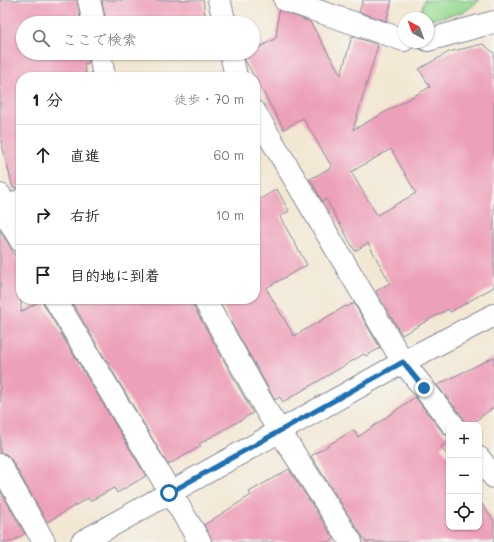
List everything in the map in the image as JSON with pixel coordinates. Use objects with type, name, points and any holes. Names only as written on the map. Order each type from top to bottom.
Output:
[{"type":"street","points":[[89,0],[92,16]]},
{"type":"street","points":[[219,0],[222,16]]},
{"type":"street","points":[[285,0],[398,38]]},
{"type":"street","points":[[434,38],[494,22]]},
{"type":"street","points":[[101,60],[103,72]]},
{"type":"street","points":[[232,60],[235,72]]},
{"type":"street","points":[[260,120],[403,362],[451,422]]},
{"type":"street","points":[[6,204],[16,229]]},
{"type":"street","points":[[58,304],[169,493],[200,542]]},
{"type":"street","points":[[207,304],[280,431],[351,542]]},
{"type":"street","points":[[82,542],[403,362],[494,315]]},
{"type":"street","points":[[482,462],[494,477]]},
{"type":"street","points":[[0,464],[44,542]]},
{"type":"green space","points":[[424,0],[480,0],[464,12],[434,19],[434,12],[421,12]]},
{"type":"building","points":[[0,0],[77,0],[80,16],[16,16],[16,60],[89,60],[89,63],[84,64],[86,72],[16,72],[16,188],[13,188],[0,137]]},
{"type":"building","points":[[102,0],[203,0],[205,16],[105,16]]},
{"type":"building","points":[[363,0],[392,0],[386,21],[359,12]]},
{"type":"building","points":[[279,10],[310,22],[341,75],[352,36],[378,45],[353,130],[430,87],[419,69],[449,52],[483,44],[494,53],[494,287],[450,312],[448,309],[402,335],[376,291],[390,283],[368,243],[355,251],[326,199],[322,201],[310,179],[332,167],[303,118],[284,129],[260,87],[260,72],[252,72],[245,60],[260,60],[260,47],[276,38]],"holes":[[[391,149],[416,193],[377,215],[351,172]]]},
{"type":"building","points":[[277,189],[289,211],[280,217],[307,265],[266,288],[294,336],[346,306],[347,307],[354,303],[380,348],[366,356],[364,354],[283,402],[280,397],[275,400],[221,304],[260,304],[260,199]]},
{"type":"building","points":[[0,230],[16,257],[16,304],[21,304],[21,312],[35,304],[44,304],[146,476],[117,493],[114,488],[90,501],[88,498],[47,522],[11,459],[6,454],[0,453]]},
{"type":"building","points":[[73,304],[193,304],[253,413],[199,444],[201,446],[168,465]]},
{"type":"building","points":[[494,357],[494,407],[474,422],[464,422],[463,417],[437,385]]},
{"type":"building","points":[[415,397],[446,435],[446,443],[441,447],[446,453],[446,530],[482,530],[482,504],[494,521],[494,542],[366,542],[311,456],[353,430],[358,437]]},
{"type":"building","points":[[289,469],[334,539],[330,542],[212,542],[204,525],[251,495],[249,492]]},
{"type":"building","points":[[0,490],[25,534],[11,542],[0,542]]},
{"type":"route","points":[[169,493],[403,362],[424,388]]}]
